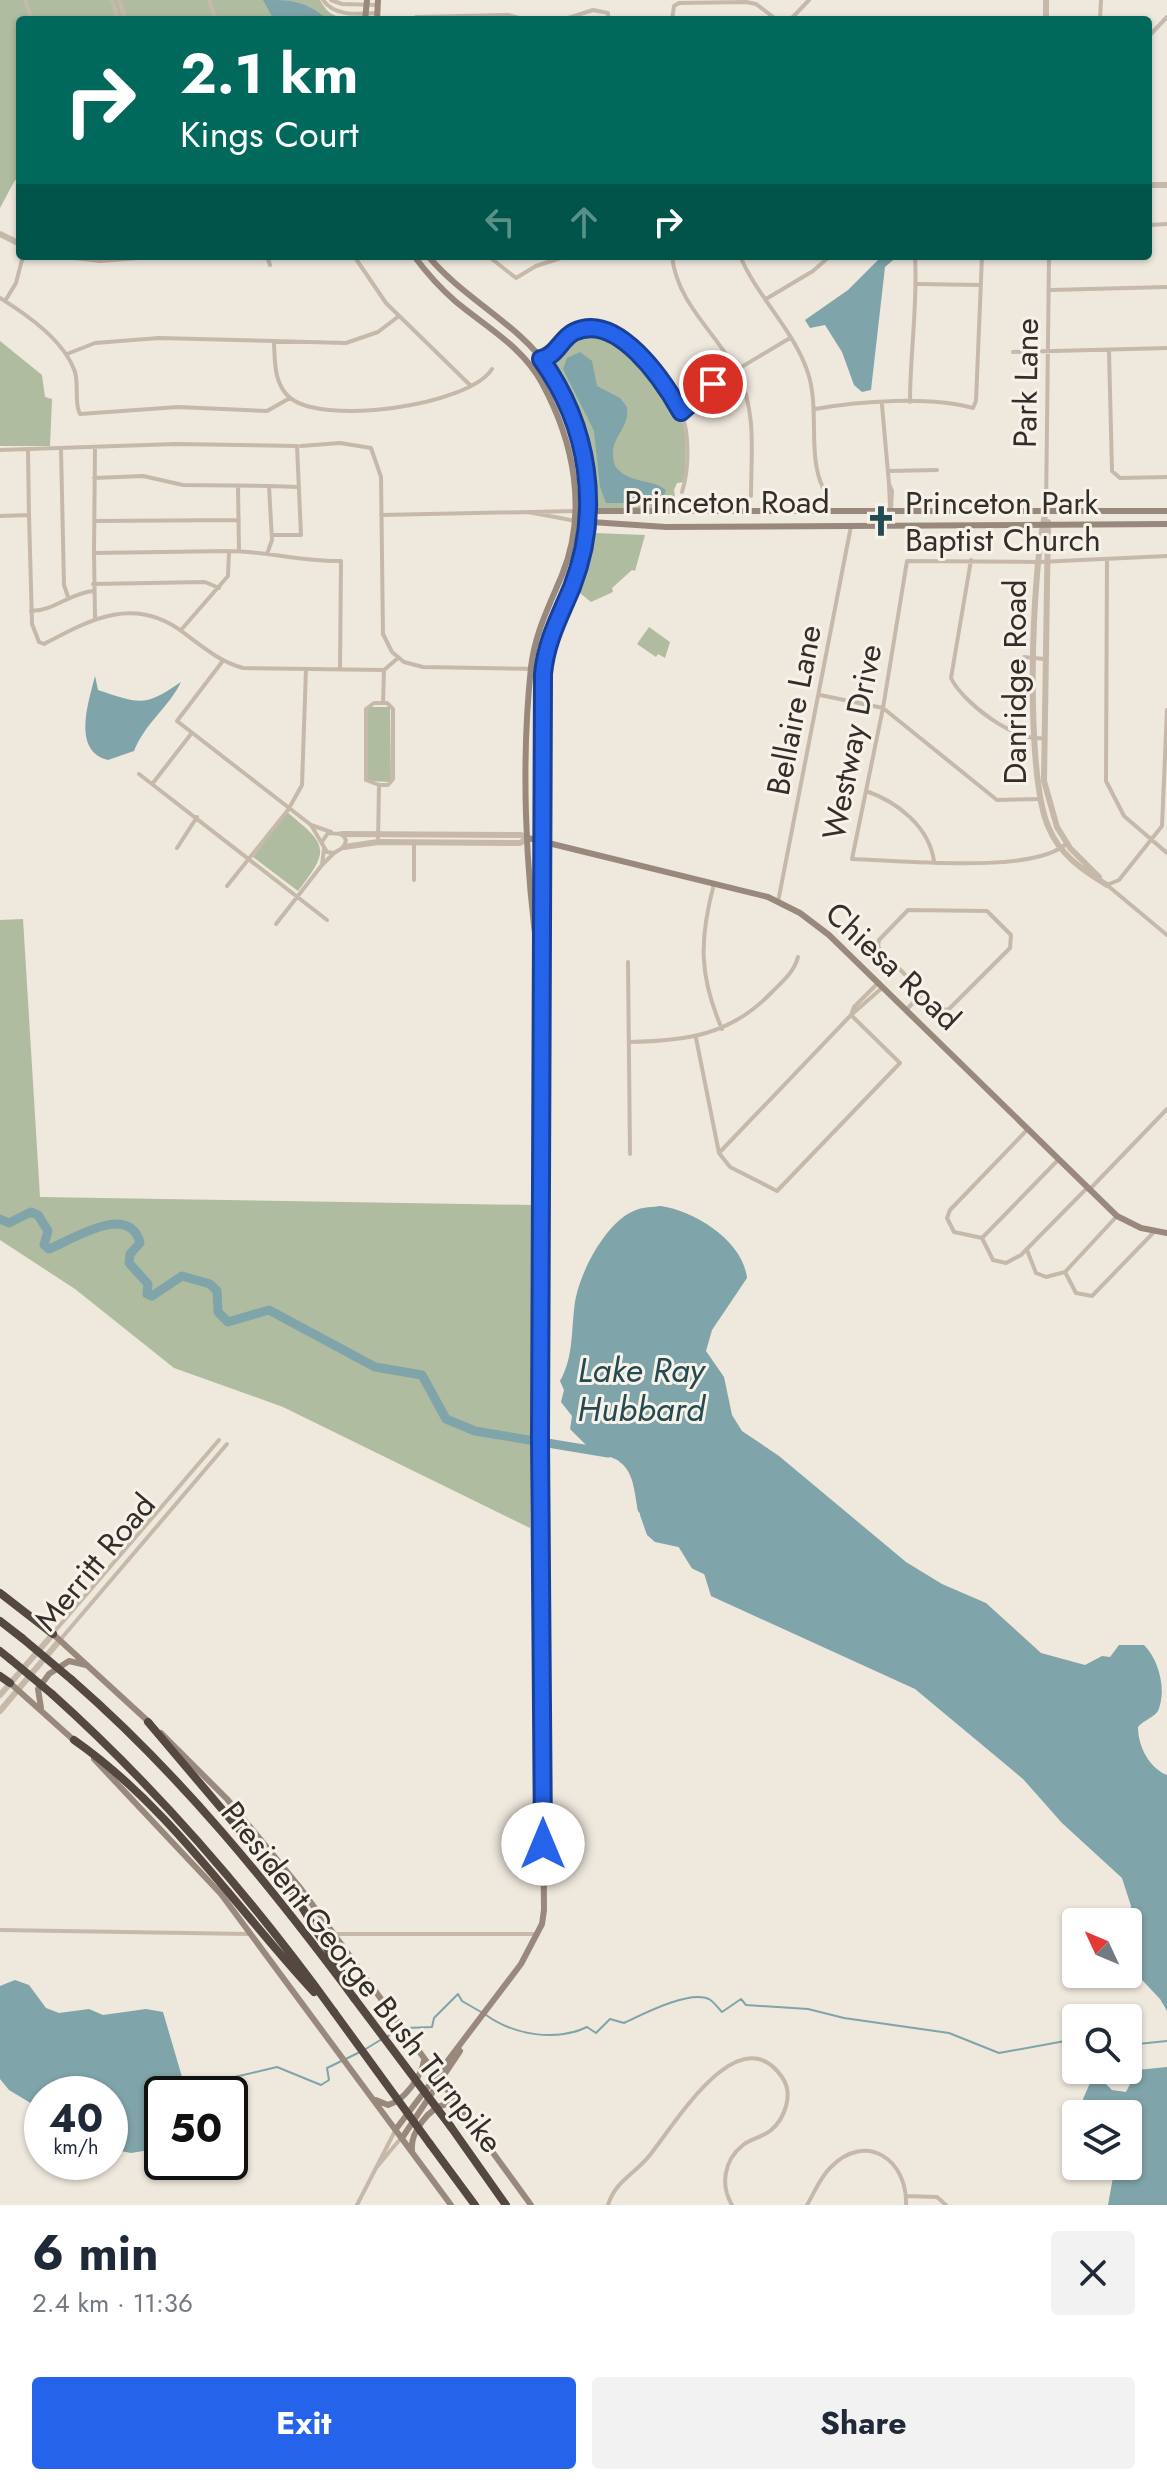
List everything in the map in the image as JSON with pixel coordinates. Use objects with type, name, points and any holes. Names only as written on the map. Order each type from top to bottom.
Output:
[{"type":"highway","points":[[0,1593],[56,1637]]},
{"type":"highway","name":"President George Bush Turnpike","points":[[0,1621],[72,1680],[147,1749],[220,1829],[354,1998],[506,2205]]},
{"type":"highway","name":"President George Bush Turnpike","points":[[0,1651],[52,1694],[136,1773],[201,1843],[322,1995],[475,2205]]},
{"type":"highway","points":[[0,1676],[10,1683]]},
{"type":"highway","points":[[148,1722],[294,1894],[338,1962],[354,1998]]},
{"type":"highway","points":[[74,1740],[128,1782],[313,1992],[322,1995]]},
{"type":"main road","points":[[418,260],[455,301],[509,342],[532,367],[557,413],[569,447],[576,521],[562,574],[540,625],[531,668],[529,887],[541,976]]},
{"type":"main road","points":[[396,2129],[477,2024],[538,1933],[545,1896],[540,1416],[543,669],[551,632],[579,565],[590,512],[587,477],[576,427],[559,386],[521,336],[462,291],[432,260]]},
{"type":"main road","name":"Princeton Road","points":[[577,511],[1167,511]]},
{"type":"main road","points":[[983,512],[983,526]]},
{"type":"main road","points":[[751,513],[754,525]]},
{"type":"main road","name":"Princeton Road","points":[[576,521],[666,527],[1167,524]]},
{"type":"main road","name":"Chiesa Road","points":[[528,838],[778,902],[818,925],[1117,1216],[1167,1233]]},
{"type":"main road","points":[[56,1637],[190,1759],[247,1822],[531,2205]]},
{"type":"main road","points":[[43,1712],[38,1689],[59,1664],[69,1661],[93,1668]]},
{"type":"main road","points":[[10,1683],[74,1740],[186,1855],[252,1934],[451,2205]]},
{"type":"main road","points":[[402,2138],[466,2039]]},
{"type":"main road","points":[[371,2095],[388,2105],[401,2098],[421,2071],[422,2056]]},
{"type":"main road","points":[[412,2151],[412,2140],[431,2112],[447,2104],[463,2111]]},
{"type":"street","points":[[112,0],[117,16]]},
{"type":"street","points":[[119,0],[124,16]]},
{"type":"street","points":[[323,0],[333,10],[366,10],[378,2]]},
{"type":"street","points":[[794,16],[809,0]]},
{"type":"street","points":[[333,10],[332,1],[366,10]]},
{"type":"street","points":[[673,16],[674,6],[679,3],[746,2],[756,4],[772,16]]},
{"type":"street","points":[[116,11],[122,10]]},
{"type":"street","points":[[574,16],[593,10],[608,13],[608,16]]},
{"type":"street","points":[[477,16],[512,16]]},
{"type":"street","points":[[1152,33],[1167,17]]},
{"type":"street","points":[[22,260],[16,283],[2,299],[67,354],[78,387],[80,414],[178,407],[267,411],[290,398]]},
{"type":"street","points":[[268,260],[270,265]]},
{"type":"street","points":[[356,260],[373,287],[399,316],[471,386]]},
{"type":"street","points":[[493,260],[516,278],[536,266],[555,260]]},
{"type":"street","points":[[673,260],[684,295],[745,389],[752,425],[751,496]]},
{"type":"street","points":[[742,260],[808,373],[815,409],[817,474],[823,488]]},
{"type":"street","points":[[766,299],[825,260]]},
{"type":"street","points":[[910,402],[911,337],[918,284],[915,260]]},
{"type":"street","points":[[815,409],[863,402],[882,405],[951,403],[973,408],[976,401],[982,260]]},
{"type":"street","name":"Park Lane","points":[[1046,511],[1045,350],[1049,260]]},
{"type":"street","points":[[918,284],[981,285]]},
{"type":"street","points":[[1050,290],[1167,287]]},
{"type":"street","points":[[67,354],[95,343],[159,338],[274,344],[346,343],[378,332],[399,316]]},
{"type":"street","points":[[541,359],[542,350],[572,332],[599,328],[620,335],[636,350],[681,412],[686,429],[686,472],[682,492]]},
{"type":"street","points":[[532,367],[541,359],[548,358],[572,332]]},
{"type":"street","points":[[681,412],[713,384],[790,338]]},
{"type":"street","points":[[274,344],[277,379],[290,398],[303,407],[320,411],[378,410],[430,400],[471,386],[487,377],[492,369]]},
{"type":"street","points":[[1013,352],[1167,348]]},
{"type":"street","points":[[1109,351],[1112,471],[1120,478],[1167,477]]},
{"type":"street","points":[[882,405],[893,504],[891,526]]},
{"type":"street","points":[[0,450],[340,443],[371,448],[381,477],[383,634],[398,658],[414,666],[435,668],[543,669]]},
{"type":"street","points":[[272,535],[301,535],[299,446]]},
{"type":"street","points":[[95,447],[95,617]]},
{"type":"street","points":[[61,449],[64,585],[68,597]]},
{"type":"street","points":[[28,450],[31,611],[39,642],[44,644],[95,617],[143,615],[181,630],[222,662],[243,668],[384,670],[398,658]]},
{"type":"street","points":[[888,471],[937,470]]},
{"type":"street","points":[[94,478],[143,476],[171,484],[299,487]]},
{"type":"street","points":[[238,486],[239,551]]},
{"type":"street","points":[[267,554],[272,535],[269,486]]},
{"type":"street","name":"Princeton Road","points":[[381,515],[577,511]]},
{"type":"street","name":"Danridge Road","points":[[1046,511],[1039,562],[1035,658],[1038,800],[1048,827],[1064,846],[1167,935]]},
{"type":"street","name":"Princeton Road","points":[[528,512],[576,521]]},
{"type":"street","points":[[0,516],[29,515]]},
{"type":"street","points":[[94,521],[239,520]]},
{"type":"street","name":"Danridge Road","points":[[1045,525],[1048,559],[1044,659],[1047,798],[1064,846]]},
{"type":"street","name":"Bellaire Lane","points":[[778,902],[851,526]]},
{"type":"street","points":[[181,630],[228,576],[229,551]]},
{"type":"street","points":[[94,553],[239,551],[282,559],[341,561],[340,669]]},
{"type":"street","points":[[1044,738],[1035,739],[1010,732],[960,691],[951,678],[971,560],[1039,562],[1048,559],[1167,556]]},
{"type":"street","points":[[1107,559],[1106,781],[1115,805],[1167,853]]},
{"type":"street","name":"Westway Drive","points":[[971,560],[907,561],[883,708],[852,859],[1021,861],[1064,846]]},
{"type":"street","points":[[93,584],[205,582],[219,588]]},
{"type":"street","points":[[31,611],[42,611],[68,597],[93,591]]},
{"type":"street","points":[[1024,657],[1044,659]]},
{"type":"street","points":[[222,662],[177,721],[311,825],[331,832],[378,839],[510,843],[528,838]]},
{"type":"street","points":[[227,886],[288,810],[302,785],[305,772],[306,669]]},
{"type":"street","points":[[383,703],[384,670]]},
{"type":"street","points":[[820,695],[883,708],[997,800],[1047,798]]},
{"type":"street","points":[[383,703],[393,709],[393,779],[388,785],[379,785],[368,784],[366,780],[366,709],[368,705],[383,703]]},
{"type":"street","points":[[1107,885],[1119,880],[1165,818],[1167,710]]},
{"type":"street","points":[[153,783],[191,733]]},
{"type":"street","points":[[139,774],[327,920]]},
{"type":"street","points":[[378,839],[379,785]]},
{"type":"street","points":[[866,791],[886,800],[923,829],[931,844],[934,861]]},
{"type":"street","points":[[177,848],[197,817]]},
{"type":"street","points":[[311,825],[324,849],[322,865]]},
{"type":"street","points":[[322,842],[331,832]]},
{"type":"street","points":[[342,834],[346,840],[344,847]]},
{"type":"street","points":[[276,924],[334,853],[344,847],[378,839]]},
{"type":"street","points":[[414,839],[414,880]]},
{"type":"street","points":[[324,849],[334,853]]},
{"type":"street","points":[[715,884],[704,922],[705,987],[722,1029]]},
{"type":"street","points":[[908,910],[987,911],[1011,935],[1010,948],[948,1010],[938,1008],[923,993],[878,947],[879,940],[908,910]]},
{"type":"street","points":[[629,1042],[696,1038],[722,1029],[757,1008],[793,970],[798,957]]},
{"type":"street","points":[[628,962],[630,1154]]},
{"type":"street","points":[[719,1153],[881,985]]},
{"type":"street","points":[[906,1010],[923,993]]},
{"type":"street","points":[[696,1038],[719,1153],[730,1167],[777,1191],[900,1063],[851,1015]]},
{"type":"street","points":[[982,1238],[993,1260],[1006,1263],[1027,1250],[1167,1109]]},
{"type":"street","points":[[982,1238],[954,1232],[947,1218],[950,1210],[1027,1130]]},
{"type":"street","points":[[982,1238],[1058,1160]]},
{"type":"street","points":[[1027,1250],[1036,1273],[1046,1277],[1065,1272],[1117,1216]]},
{"type":"street","points":[[1065,1272],[1070,1287],[1083,1296],[1092,1296],[1155,1231]]},
{"type":"street","name":"Merritt Road","points":[[0,1711],[56,1637],[219,1440]]},
{"type":"street","name":"Merritt Road","points":[[0,1695],[56,1637],[227,1444]]},
{"type":"street","points":[[0,1930],[252,1934]]},
{"type":"street","points":[[333,1934],[538,1933]]},
{"type":"street","points":[[608,2204],[617,2186],[649,2157],[678,2114],[719,2072],[734,2060],[755,2057],[772,2065],[785,2079],[788,2098],[783,2114],[770,2131],[742,2145],[730,2161],[724,2181],[728,2204]]},
{"type":"street","points":[[357,2205],[396,2129]]},
{"type":"street","points":[[374,2169],[402,2138]]},
{"type":"street","points":[[807,2205],[829,2168],[844,2157],[862,2151],[892,2161],[904,2177],[906,2205]]},
{"type":"street","points":[[906,2196],[937,2197],[946,2205]]},
{"type":"green space","points":[[0,0],[320,0],[335,16],[16,16],[16,180],[0,208]]},
{"type":"green space","points":[[591,328],[620,335],[675,402],[686,429],[685,482],[677,483],[674,490],[677,510],[595,508],[585,450],[575,415],[547,362],[572,332]]},
{"type":"green space","points":[[0,341],[42,375],[45,397],[52,399],[50,446],[0,446]]},
{"type":"green space","points":[[594,533],[645,535],[635,571],[632,570],[612,588],[613,592],[591,602],[575,589]]},
{"type":"green space","points":[[649,627],[670,642],[665,658],[658,654],[656,657],[637,644]]},
{"type":"green space","points":[[368,707],[390,707],[391,782],[368,781]]},
{"type":"green space","points":[[287,812],[310,832],[320,848],[316,866],[298,891],[253,857]]},
{"type":"green space","points":[[23,919],[40,1197],[533,1205],[530,1528],[283,1407],[174,1368],[75,1289],[0,1240],[0,920]]},
{"type":"water","points":[[263,0],[299,3],[323,16],[272,16]]},
{"type":"water","points":[[878,260],[893,260],[885,267],[871,390],[862,392],[854,385],[842,352],[825,325],[810,328],[805,320],[848,290]]},
{"type":"water","points":[[580,352],[592,361],[597,386],[620,398],[627,407],[625,423],[614,448],[615,466],[633,479],[653,483],[666,490],[661,503],[606,503],[600,487],[594,431],[563,369],[567,358]]},
{"type":"water","points":[[95,676],[98,690],[142,701],[159,696],[181,682],[144,732],[134,751],[108,760],[97,755],[86,736],[85,724]]},
{"type":"water","name":"Lake Ray Hubbard","points":[[661,1206],[702,1221],[727,1240],[744,1264],[747,1278],[712,1330],[706,1351],[724,1377],[732,1415],[742,1431],[779,1456],[906,1562],[942,1584],[986,1603],[1041,1653],[1085,1665],[1102,1656],[1110,1657],[1119,1645],[1144,1645],[1149,1651],[1160,1676],[1161,1703],[1158,1711],[1138,1727],[1146,1756],[1167,1775],[1167,2011],[1142,1980],[1142,1908],[1131,1908],[1122,1878],[1062,1823],[1023,1779],[915,1689],[711,1596],[703,1570],[683,1548],[655,1542],[647,1535],[640,1515],[639,1476],[634,1467],[589,1448],[570,1429],[572,1416],[561,1402],[564,1390],[560,1381],[570,1353],[575,1302],[582,1277],[596,1249],[615,1225],[625,1216]]},
{"type":"water","points":[[15,1980],[29,1985],[46,2008],[59,2013],[89,2009],[103,2015],[146,2009],[163,2012],[182,2076],[144,2076],[144,2151],[128,2152],[128,2076],[24,2076],[24,2099],[9,2090],[0,2079],[0,1986]]},
{"type":"water","points":[[1167,2067],[1167,2205],[1108,2205],[1112,2180],[1142,2180],[1142,2100],[1083,2099],[1090,2084],[1106,2084],[1112,2090],[1126,2092],[1130,2084],[1142,2084],[1142,2070]]},
{"type":"waterway","points":[[0,1219],[9,1223],[31,1212],[38,1215],[48,1231],[44,1245],[49,1249],[100,1227],[125,1225],[134,1231],[140,1243],[130,1254],[129,1263],[148,1284],[147,1294],[152,1296],[182,1276],[210,1284],[217,1291],[218,1312],[228,1322],[269,1310],[375,1367],[422,1375],[446,1419],[475,1431],[608,1453]]},
{"type":"waterway","points":[[622,1458],[635,1474],[642,1509]]},
{"type":"waterway","points":[[682,1544],[695,1565],[710,1572]]},
{"type":"waterway","points":[[406,2028],[432,2027],[434,2018],[458,1994],[462,2001],[481,2012]]},
{"type":"waterway","points":[[486,2015],[522,2032],[549,2035],[575,2032],[587,2027],[596,2033],[610,2019],[624,2023],[666,2004],[700,1997],[711,2000],[722,2012],[741,1999],[746,2005],[808,2009],[844,2018],[949,2033],[999,2053],[1062,2042]]},
{"type":"waterway","points":[[388,2036],[400,2030]]},
{"type":"waterway","points":[[364,2050],[382,2039]]},
{"type":"waterway","points":[[1142,2044],[1167,2041]]},
{"type":"waterway","points":[[239,2076],[277,2067],[321,2085],[329,2080],[327,2068],[358,2053]]},
{"type":"place","name":"Princeton Park Baptist Church","points":[[881,521]]},
{"type":"route","points":[[543,1844],[540,1439],[543,674],[551,632],[579,565],[590,512],[583,450],[576,427],[559,386],[541,359],[548,358],[572,332],[599,328],[620,335],[636,350],[681,412],[713,384]]}]
